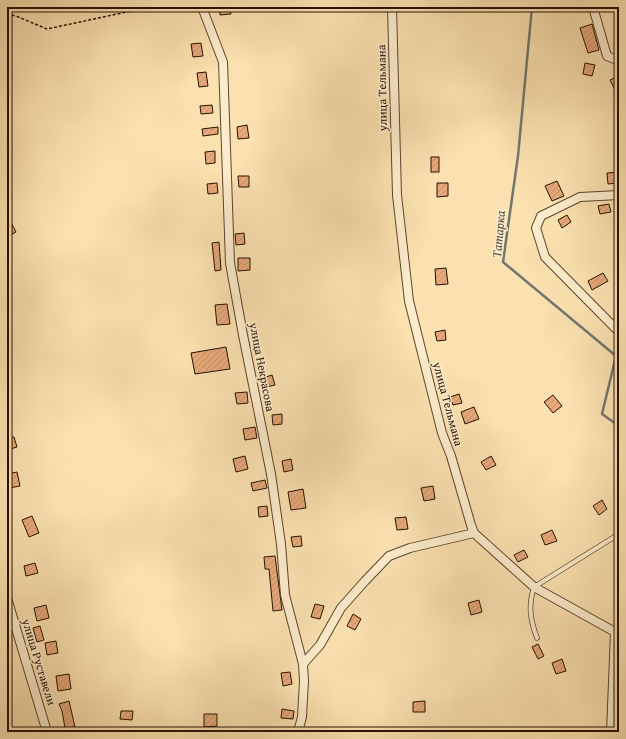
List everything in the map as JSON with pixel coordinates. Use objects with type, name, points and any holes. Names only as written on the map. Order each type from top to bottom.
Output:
[{"type":"street","name":"улица Некрасова","points":[[202,7],[223,62],[230,263],[271,474],[281,544],[285,595],[303,664],[304,681],[302,717],[298,732]]},
{"type":"street","name":"улица Тельмана","points":[[392,7],[397,195],[409,301],[442,433],[474,533]]},
{"type":"street","points":[[593,7],[608,56],[619,61]]},
{"type":"street","points":[[619,195],[580,197],[541,216],[536,228],[545,257],[619,332]]},
{"type":"street","points":[[303,664],[320,646],[341,608],[390,556],[410,548],[474,533],[534,586],[615,632],[611,732]]},
{"type":"street","name":"улица Руставели","points":[[7,598],[47,732]]},
{"type":"lane","points":[[537,638],[531,623],[529,601],[534,586],[619,534]]},
{"type":"path","points":[[7,14],[16,16],[47,29],[150,7]]},
{"type":"building","points":[[220,7],[230,7],[231,14],[220,15]]},
{"type":"building","points":[[592,24],[599,50],[588,53],[580,28]]},
{"type":"building","points":[[201,43],[203,56],[193,57],[191,44]]},
{"type":"building","points":[[585,63],[595,65],[592,76],[583,74]]},
{"type":"building","points":[[206,72],[208,86],[199,87],[197,73]]},
{"type":"building","points":[[619,76],[619,98],[610,80]]},
{"type":"building","points":[[212,105],[213,113],[201,114],[200,106]]},
{"type":"building","points":[[247,125],[249,138],[238,139],[237,127]]},
{"type":"building","points":[[218,127],[218,134],[203,136],[202,129]]},
{"type":"building","points":[[215,151],[215,163],[206,164],[205,152]]},
{"type":"building","points":[[431,157],[439,157],[439,172],[431,172]]},
{"type":"building","points":[[619,172],[619,183],[608,184],[607,173]]},
{"type":"building","points":[[238,176],[249,176],[249,187],[239,187]]},
{"type":"building","points":[[557,181],[564,196],[552,201],[545,186]]},
{"type":"building","points":[[217,183],[218,193],[208,194],[207,184]]},
{"type":"building","points":[[437,183],[448,183],[448,196],[437,197]]},
{"type":"building","points":[[609,204],[611,212],[600,214],[598,206]]},
{"type":"building","points":[[7,215],[16,232],[7,237]]},
{"type":"building","points":[[567,215],[571,222],[562,228],[558,220]]},
{"type":"building","points":[[244,233],[245,244],[236,245],[235,234]]},
{"type":"building","points":[[219,242],[221,270],[215,271],[212,243]]},
{"type":"building","points":[[238,258],[250,258],[250,270],[238,271]]},
{"type":"building","points":[[446,268],[448,284],[436,285],[435,269]]},
{"type":"building","points":[[603,273],[608,281],[592,290],[588,281]]},
{"type":"building","points":[[227,304],[230,324],[217,325],[215,305]]},
{"type":"building","points":[[445,330],[446,340],[437,341],[435,332]]},
{"type":"building","points":[[226,347],[230,369],[195,374],[191,353]]},
{"type":"building","points":[[272,375],[275,385],[266,387],[263,378]]},
{"type":"building","points":[[247,392],[248,403],[237,404],[235,393]]},
{"type":"building","points":[[459,394],[462,403],[453,405],[450,397]]},
{"type":"building","points":[[553,395],[562,406],[553,413],[544,402]]},
{"type":"building","points":[[474,407],[479,419],[465,424],[461,412]]},
{"type":"building","points":[[282,414],[282,424],[273,425],[272,415]]},
{"type":"building","points":[[255,427],[257,438],[245,440],[243,429]]},
{"type":"building","points":[[14,437],[17,447],[7,450],[7,438]]},
{"type":"building","points":[[245,456],[248,469],[236,472],[233,459]]},
{"type":"building","points":[[491,456],[496,465],[486,470],[481,462]]},
{"type":"building","points":[[291,459],[293,470],[284,472],[282,461]]},
{"type":"building","points":[[17,472],[20,486],[9,488],[7,474]]},
{"type":"building","points":[[265,480],[267,488],[253,491],[251,483]]},
{"type":"building","points":[[433,486],[435,499],[424,501],[421,488]]},
{"type":"building","points":[[303,489],[306,508],[291,510],[288,492]]},
{"type":"building","points":[[602,500],[607,509],[599,515],[593,506]]},
{"type":"building","points":[[267,506],[268,516],[259,517],[258,507]]},
{"type":"building","points":[[32,516],[39,533],[29,537],[22,520]]},
{"type":"building","points":[[406,517],[408,529],[397,530],[395,518]]},
{"type":"building","points":[[552,530],[557,541],[545,545],[541,535]]},
{"type":"building","points":[[301,536],[302,546],[293,547],[291,537]]},
{"type":"building","points":[[524,550],[528,557],[518,562],[514,555]]},
{"type":"building","points":[[275,556],[282,610],[273,611],[269,569],[265,569],[264,557]]},
{"type":"building","points":[[35,563],[38,573],[26,576],[24,566]]},
{"type":"building","points":[[479,600],[482,612],[471,615],[468,603]]},
{"type":"building","points":[[315,604],[324,606],[320,619],[311,617]]},
{"type":"building","points":[[46,605],[49,618],[37,621],[34,608]]},
{"type":"building","points":[[353,614],[361,619],[355,630],[347,626]]},
{"type":"building","points":[[40,626],[44,640],[37,642],[33,628]]},
{"type":"building","points":[[56,641],[58,653],[47,655],[45,643]]},
{"type":"building","points":[[538,644],[544,656],[538,659],[532,647]]},
{"type":"building","points":[[562,659],[566,671],[556,674],[552,663]]},
{"type":"building","points":[[290,672],[292,684],[283,686],[281,673]]},
{"type":"building","points":[[69,674],[71,689],[58,691],[56,676]]},
{"type":"building","points":[[69,701],[75,727],[65,728],[62,711],[59,704]]},
{"type":"building","points":[[425,701],[425,712],[413,712],[413,702]]},
{"type":"building","points":[[282,709],[294,711],[293,719],[281,718]]},
{"type":"building","points":[[121,711],[133,711],[132,720],[120,719]]},
{"type":"building","points":[[204,714],[217,714],[217,726],[204,727]]},
{"type":"waterway","name":"Татарка","points":[[532,7],[518,156],[503,262],[616,356],[602,414],[619,426]]}]
